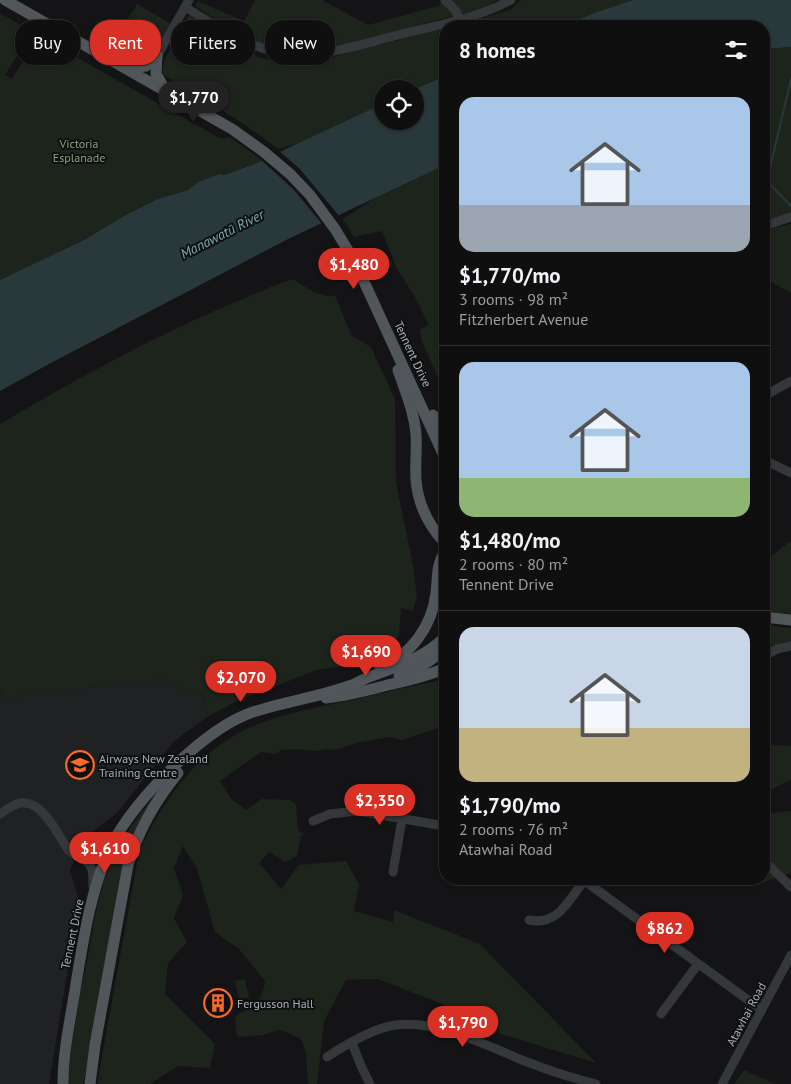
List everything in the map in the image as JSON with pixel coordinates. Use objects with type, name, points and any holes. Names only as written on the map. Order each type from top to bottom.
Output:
[{"type":"main road","name":"Tennent Drive","points":[[4,0],[232,129],[290,174],[310,195],[335,229],[355,262],[439,445]]},
{"type":"main road","points":[[125,68],[147,65]]},
{"type":"main road","points":[[156,65],[156,74],[167,92]]},
{"type":"main road","points":[[376,307],[412,411],[416,436],[416,482],[421,502],[427,518],[439,536]]},
{"type":"main road","points":[[397,353],[439,426]]},
{"type":"main road","points":[[292,701],[385,665],[412,646],[424,630],[433,609],[439,563]]},
{"type":"main road","points":[[770,618],[791,620]]},
{"type":"main road","name":"Tennent Drive","points":[[63,1084],[65,1047],[93,899],[112,845],[135,811],[156,786],[206,738],[241,717],[351,685],[414,660],[424,655],[439,642]]},
{"type":"main road","name":"Tennent Drive","points":[[351,685],[377,682],[408,673],[439,654]]},
{"type":"main road","points":[[292,701],[340,696],[427,675],[439,670]]},
{"type":"main road","name":"Tennent Drive","points":[[90,1084],[112,950],[133,850],[145,821],[155,804],[173,778],[206,738]]},
{"type":"street","points":[[445,0],[456,11],[460,20],[493,10],[511,0]]},
{"type":"street","points":[[161,49],[187,4],[256,47],[293,54],[325,52],[439,25]]},
{"type":"street","points":[[770,224],[791,218]]},
{"type":"street","points":[[770,393],[791,381]]},
{"type":"street","points":[[770,463],[791,473]]},
{"type":"street","points":[[770,653],[791,646]]},
{"type":"street","points":[[0,814],[21,803],[30,804],[39,810],[50,821],[71,853],[86,860],[92,867],[94,873],[93,899]]},
{"type":"street","points":[[313,821],[330,814],[357,810],[439,825]]},
{"type":"street","points":[[393,872],[402,819]]},
{"type":"street","points":[[86,860],[100,857],[112,845]]},
{"type":"street","points":[[770,867],[791,887]]},
{"type":"street","points":[[529,920],[547,921],[557,915],[579,885]]},
{"type":"street","points":[[590,885],[762,1010]]},
{"type":"street","name":"Atawhai Road","points":[[722,1084],[791,955]]},
{"type":"street","points":[[661,1014],[698,964]]},
{"type":"street","points":[[327,1057],[386,1027],[410,1024],[421,1025],[456,1033],[562,1075],[596,1084]]},
{"type":"street","points":[[352,1043],[370,1084]]},
{"type":"shaded area","points":[[164,679],[190,695],[204,694],[207,717],[174,741],[118,812],[84,838],[70,870],[79,901],[49,1084],[0,1084],[0,687],[2,698]]},
{"type":"green space","points":[[255,0],[322,0],[368,25],[438,6],[443,0],[498,0],[471,11],[362,41],[335,46],[335,20],[265,20],[265,44],[255,41],[255,20],[245,20]]},
{"type":"green space","points":[[521,0],[633,0],[577,20],[474,20],[510,10]]},
{"type":"green space","points":[[198,1],[242,20],[216,20],[195,6]]},
{"type":"green space","points":[[137,4],[171,24],[161,41],[161,20],[127,20]]},
{"type":"green space","name":"Victoria Esplanade","points":[[0,13],[15,22],[15,59],[5,75],[12,79],[21,65],[80,65],[80,59],[214,135],[223,139],[231,138],[262,160],[225,175],[219,174],[198,182],[188,190],[158,199],[86,239],[0,280]]},
{"type":"green space","points":[[188,16],[198,20],[186,20]]},
{"type":"green space","points":[[439,30],[439,79],[424,85],[424,80],[374,80],[374,108],[300,143],[278,149],[244,124],[162,74],[164,61],[171,48],[171,65],[255,65],[255,55],[265,59],[265,65],[335,65],[335,56]]},
{"type":"green space","points":[[791,47],[791,214],[770,219],[770,49]]},
{"type":"green space","points":[[439,168],[439,380],[422,342],[420,330],[429,325],[415,297],[396,267],[382,231],[354,237],[343,219],[377,197]]},
{"type":"green space","points":[[791,224],[791,293],[770,281],[770,229]]},
{"type":"green space","points":[[293,279],[308,289],[323,295],[335,296],[352,336],[371,347],[395,399],[396,483],[413,565],[417,597],[413,611],[401,608],[399,636],[367,662],[317,670],[237,701],[207,717],[204,694],[190,695],[164,679],[2,698],[0,687],[0,424],[80,378],[163,335],[265,289]]},
{"type":"green space","points":[[791,542],[791,614],[770,612],[770,558]]},
{"type":"green space","points":[[770,626],[791,628],[791,642],[770,647]]},
{"type":"green space","points":[[439,680],[439,728],[402,740],[390,737],[356,743],[336,750],[295,749],[281,750],[275,754],[261,752],[220,781],[232,800],[246,810],[262,799],[290,800],[296,804],[298,830],[304,835],[301,835],[297,856],[285,862],[269,852],[259,863],[281,889],[299,865],[346,861],[359,884],[354,911],[393,922],[394,910],[480,944],[596,1063],[498,1033],[499,1026],[378,979],[346,980],[324,1021],[317,1084],[308,1084],[306,1054],[302,1040],[279,1030],[263,1035],[237,1037],[235,1017],[255,1004],[261,995],[265,981],[239,949],[215,932],[197,869],[183,846],[174,868],[183,895],[174,918],[187,942],[168,963],[165,994],[215,1044],[210,1068],[178,1066],[150,1084],[98,1084],[139,852],[147,836],[175,789],[199,762],[213,750],[227,740],[256,725],[306,710]]},
{"type":"green space","points":[[770,744],[791,746],[791,780],[770,790]]},
{"type":"green space","points":[[159,789],[144,815],[83,1084],[68,1084],[76,1017],[103,884],[121,842]]},
{"type":"green space","points":[[791,811],[791,873],[770,880],[770,813]]},
{"type":"green space","points":[[245,979],[249,997],[239,1000],[235,981]]},
{"type":"green space","points":[[744,1070],[775,1084],[734,1084]]},
{"type":"water","points":[[633,0],[791,0],[791,47],[770,49],[770,20],[577,20]]},
{"type":"water","name":"Manawatū River","points":[[439,79],[439,168],[288,239],[0,391],[0,280],[86,239],[124,216],[158,199],[188,190],[198,182],[219,174],[225,175],[254,164],[374,108],[374,130],[424,130],[424,85]]},
{"type":"pier","points":[[278,150],[300,169],[340,217],[323,225],[293,189],[259,158]]},
{"type":"waterway","points":[[770,168],[791,79]]},
{"type":"waterway","points":[[770,184],[791,206]]},
{"type":"place","name":"Airways New Zealand Training Centre","points":[[80,765]]},
{"type":"place","name":"Fergusson Hall","points":[[218,1003]]}]
